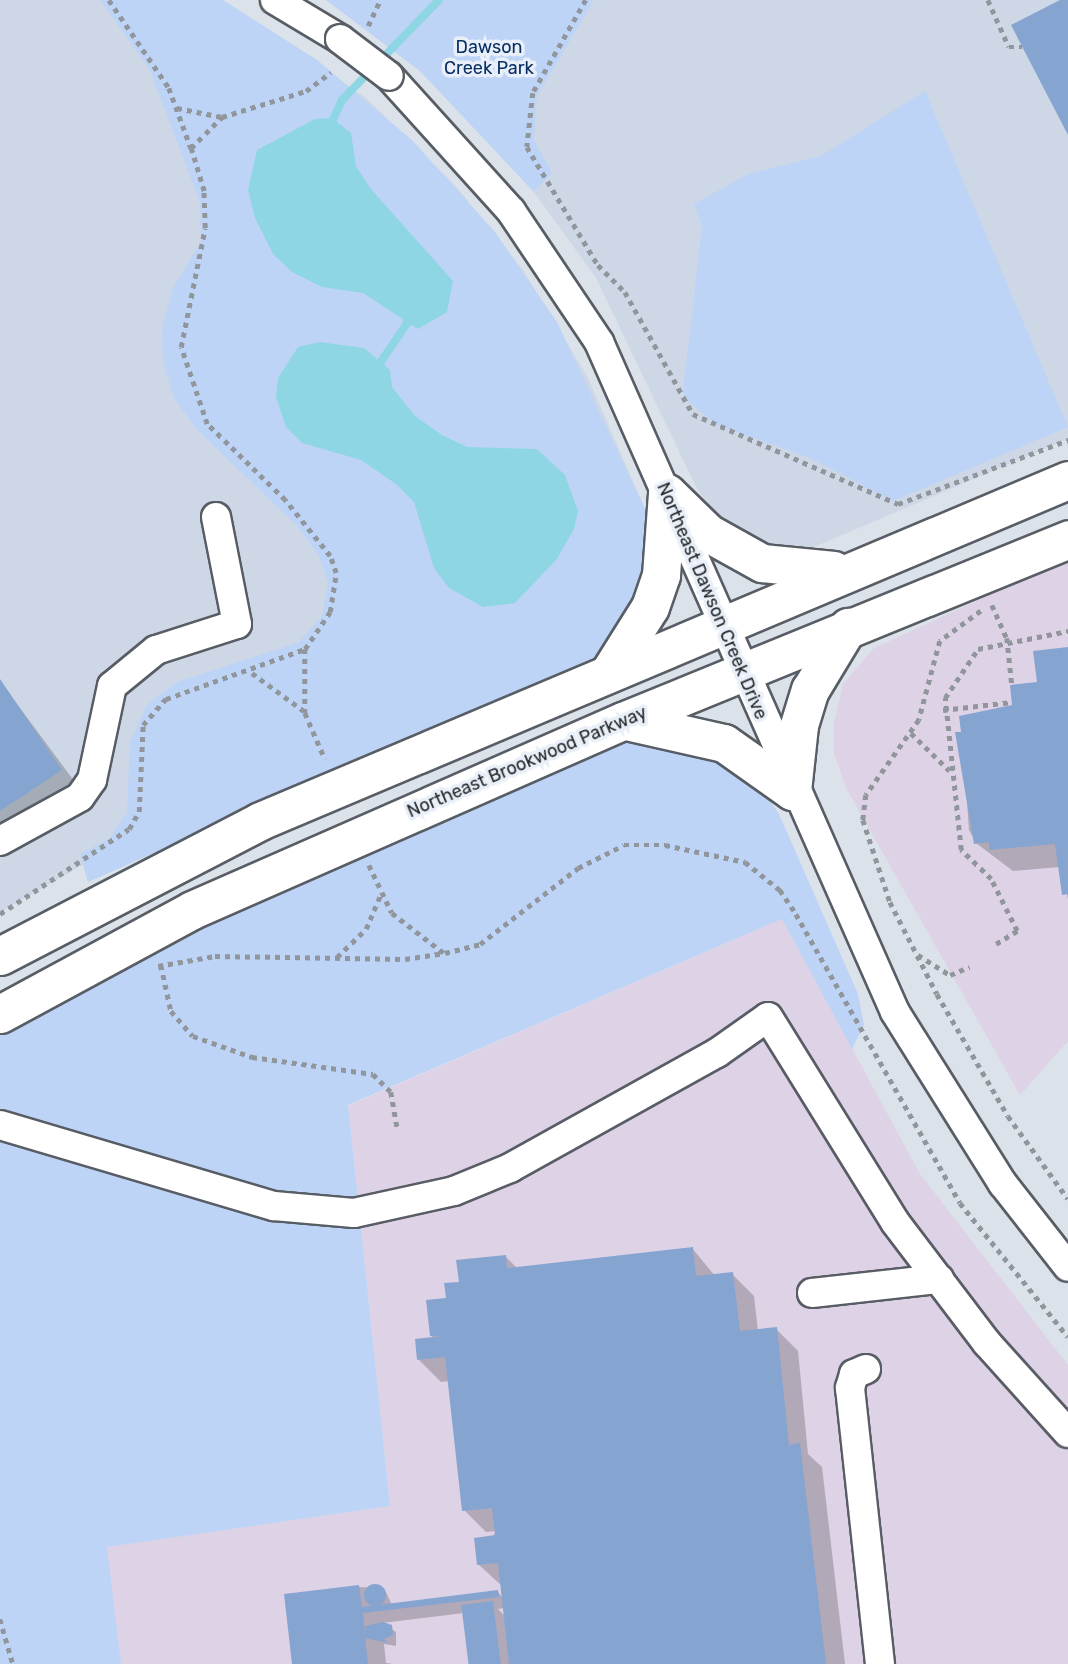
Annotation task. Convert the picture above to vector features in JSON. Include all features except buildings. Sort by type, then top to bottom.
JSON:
[{"type":"main road","points":[[0,956],[162,867],[611,669],[1068,480]]},
{"type":"main road","points":[[667,493],[708,533],[762,563],[809,572],[852,569]]},
{"type":"main road","points":[[611,669],[650,607],[661,575],[667,493]]},
{"type":"main road","name":"Northeast Brookwood Parkway","points":[[0,1014],[192,909],[622,721],[848,626],[1068,539]]},
{"type":"main road","points":[[622,721],[671,727],[724,743],[792,791],[799,725],[810,690],[848,626]]},
{"type":"street","name":"Northeast Dawson Creek Drive","points":[[275,0],[340,39],[389,76],[541,253],[598,342],[667,493],[792,791],[921,1060],[1003,1184],[1068,1267]]},
{"type":"street","points":[[0,841],[80,797],[92,780],[112,686],[156,650],[237,624],[216,517]]},
{"type":"street","points":[[0,1125],[274,1206],[354,1213],[454,1191],[510,1168],[717,1053],[768,1017],[895,1222],[939,1279],[1068,1433]]},
{"type":"street","points":[[812,1293],[939,1279]]},
{"type":"street","points":[[866,1369],[854,1374],[850,1388],[880,1664]]},
{"type":"path","points":[[109,0],[176,108],[204,191],[205,228],[183,316],[185,370],[207,424],[285,500],[330,556],[335,592],[305,649],[305,713],[327,763]]},
{"type":"path","points":[[368,26],[380,0]]},
{"type":"path","points":[[586,0],[533,93],[527,147],[598,265],[625,292],[693,414],[898,504],[1068,440]]},
{"type":"path","points":[[988,0],[1009,47],[1022,47]]},
{"type":"path","points":[[191,148],[222,117],[306,91],[331,72]]},
{"type":"path","points":[[176,108],[222,117]]},
{"type":"path","points":[[1007,598],[992,605],[940,641],[911,733],[866,795],[863,820],[890,902],[937,994],[973,1058],[1068,1199]]},
{"type":"path","points":[[992,605],[1007,638],[1012,685]]},
{"type":"path","points":[[996,944],[1017,931],[992,879],[961,849],[943,710],[966,659],[1007,638],[1068,631]]},
{"type":"path","points":[[0,915],[113,844],[139,812],[139,743],[152,713],[182,692],[251,673],[305,649]]},
{"type":"path","points":[[251,673],[305,713]]},
{"type":"path","points":[[943,710],[1012,702]]},
{"type":"path","points":[[911,733],[951,772]]},
{"type":"path","points":[[398,1130],[391,1092],[373,1074],[252,1057],[193,1036],[171,1012],[161,965],[215,956],[337,958],[445,953],[480,944],[507,927],[602,852],[647,843],[708,851],[745,862],[780,890],[910,1108],[960,1203],[1068,1337]]},
{"type":"path","points":[[369,865],[392,914],[445,953]]},
{"type":"path","points":[[337,958],[366,929],[381,894]]},
{"type":"path","points":[[917,955],[950,975],[969,967]]},
{"type":"path","points":[[0,1619],[13,1664]]},
{"type":"shaded area","points":[[0,0],[223,0],[366,98],[455,185],[523,270],[587,376],[646,511],[191,832],[88,882],[83,865],[0,912]]},
{"type":"shaded area","points":[[326,0],[1068,0],[1068,439],[788,558],[734,534],[698,491],[596,278],[534,192],[420,71]]},
{"type":"shaded area","points":[[332,118],[351,133],[356,166],[370,188],[453,281],[447,312],[418,329],[363,293],[322,287],[292,272],[273,254],[255,218],[248,190],[257,150],[315,119]]},
{"type":"shaded area","points":[[320,342],[364,348],[390,370],[392,387],[415,416],[442,435],[467,447],[537,449],[565,475],[578,511],[574,529],[557,559],[515,603],[483,607],[449,588],[434,568],[414,502],[396,484],[361,460],[302,443],[286,427],[276,397],[278,378],[298,347]]},
{"type":"shaded area","points":[[1068,559],[1068,1041],[1020,1095],[846,788],[834,753],[834,723],[843,684],[874,648]]},
{"type":"shaded area","points":[[782,919],[920,1174],[1068,1365],[1068,1664],[121,1664],[106,1547],[390,1506],[348,1106]]},
{"type":"green space","points":[[100,0],[223,0],[317,60],[412,140],[495,232],[557,322],[646,511],[654,563],[604,653],[592,661],[88,882],[80,854],[109,839],[127,812],[130,742],[147,705],[177,682],[299,642],[322,616],[328,582],[319,556],[297,526],[196,429],[174,398],[163,361],[162,328],[172,290],[201,241],[200,203],[150,70]]},
{"type":"green space","name":"Dawson Creek Park","points":[[326,0],[594,0],[537,96],[534,140],[552,173],[534,192],[420,71]]},
{"type":"green space","points":[[925,91],[1068,427],[893,501],[808,457],[716,425],[688,401],[683,391],[702,227],[694,204],[748,174],[821,156]]},
{"type":"green space","points":[[642,735],[702,744],[750,773],[779,814],[858,994],[864,1025],[852,1049],[782,919],[348,1105],[390,1506],[107,1547],[121,1664],[0,1664],[0,1033],[210,918],[594,749]]},
{"type":"waterway","points":[[330,126],[342,100],[439,0]]},
{"type":"waterway","points":[[383,373],[380,363],[408,322],[404,312]]}]
